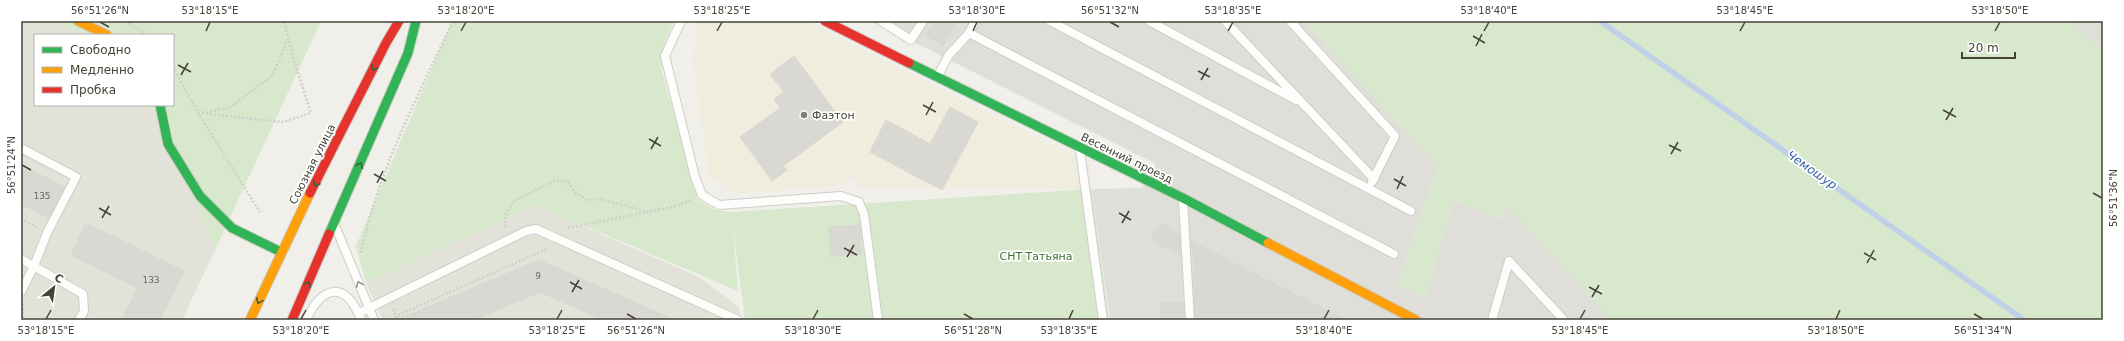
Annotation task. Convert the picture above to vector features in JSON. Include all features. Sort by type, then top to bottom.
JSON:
[{"type":"street","points":[[78,21],[105,34]]},
{"type":"street","name":"Союзная улица","points":[[292,320],[334,224],[397,48],[399,21]]},
{"type":"street","name":"Союзная улица","points":[[250,320],[281,252],[397,48],[416,21]]},
{"type":"street","name":"Весенний проезд","points":[[825,21],[937,78],[1183,198],[1416,320]]},
{"type":"street","points":[[160,106],[168,144],[200,196],[232,228],[281,252]]},
{"type":"lane","points":[[680,21],[665,56],[695,177],[702,195],[719,205],[842,196],[859,202],[864,214],[878,320]]},
{"type":"lane","points":[[881,21],[912,40],[923,21]]},
{"type":"lane","points":[[937,78],[949,55],[969,33],[975,21]]},
{"type":"lane","points":[[1050,21],[1411,211]]},
{"type":"lane","points":[[1149,21],[1302,103]]},
{"type":"lane","points":[[1225,21],[1374,179]]},
{"type":"lane","points":[[1290,21],[1395,136],[1369,189]]},
{"type":"lane","points":[[969,33],[1394,254]]},
{"type":"lane","points":[[21,148],[76,177],[47,232],[34,266],[21,292]]},
{"type":"lane","points":[[1080,148],[1103,320]]},
{"type":"lane","points":[[1183,198],[1190,320]]},
{"type":"lane","points":[[334,224],[374,320]]},
{"type":"lane","points":[[306,320],[312,307],[320,297],[328,293],[338,292],[348,296],[354,304],[360,317],[369,308],[526,232],[536,229],[738,320]]},
{"type":"lane","points":[[21,259],[83,294],[84,311],[79,320]]},
{"type":"lane","points":[[1492,320],[1509,261],[1564,320]]},
{"type":"path","points":[[125,21],[145,34]]},
{"type":"path","points":[[198,113],[283,122],[310,113],[284,21]]},
{"type":"path","points":[[360,256],[367,223],[385,168],[453,21]]},
{"type":"path","points":[[198,113],[229,108],[272,76],[288,39]]},
{"type":"path","points":[[174,68],[198,113],[260,212]]},
{"type":"path","points":[[505,242],[506,214],[514,201],[555,180],[567,181],[576,193],[587,200],[600,198],[648,212]]},
{"type":"path","points":[[546,233],[678,206],[702,195]]},
{"type":"path","points":[[21,219],[47,232]]},
{"type":"path","points":[[392,320],[396,316],[543,249],[550,248]]},
{"type":"shaded area","points":[[21,21],[55,21],[84,34],[34,34],[34,106],[156,106],[215,250],[182,320],[21,320]]},
{"type":"shaded area","points":[[698,21],[807,21],[1090,165],[1092,189],[861,189],[851,177],[839,186],[733,194],[708,174],[693,59]]},
{"type":"shaded area","points":[[872,21],[1303,21],[1438,166],[1398,285],[1425,298],[1454,200],[1503,219],[1507,206],[1612,320],[1110,320],[1092,189],[1142,188],[1156,164]]},
{"type":"shaded area","points":[[2069,21],[2103,21],[2103,52]]},
{"type":"shaded area","points":[[535,205],[701,278],[739,307],[741,320],[383,320],[366,283]]},
{"type":"green space","points":[[55,21],[321,21],[215,250],[156,106],[174,106],[174,34],[84,34]]},
{"type":"green space","name":"СНТ Татьяна","points":[[452,21],[674,21],[663,52],[661,65],[662,72],[698,200],[715,210],[731,212],[1092,189],[1109,320],[745,320],[733,227],[738,291],[535,205],[366,283],[356,246]]},
{"type":"green space","points":[[1303,21],[2069,21],[2103,52],[2103,320],[1612,320],[1507,206],[1503,219],[1454,200],[1425,298],[1398,285],[1438,166]]},
{"type":"building","points":[[935,21],[956,21],[943,45],[926,35]]},
{"type":"building","name":"Фаэтон","points":[[794,56],[843,122],[783,166],[787,170],[772,181],[740,137],[780,108],[774,99],[784,92],[770,74]]},
{"type":"building","points":[[950,107],[978,122],[942,190],[870,152],[886,120],[930,144]]},
{"type":"building","points":[[21,165],[65,187],[49,218],[21,204]]},
{"type":"building","points":[[86,223],[184,271],[160,320],[122,320],[138,288],[71,255]]},
{"type":"building","points":[[1161,223],[1179,234],[1181,255],[1151,240]]},
{"type":"building","points":[[860,225],[861,255],[831,256],[829,227]]},
{"type":"building","points":[[1191,241],[1345,320],[1195,320],[1194,262]]},
{"type":"building","points":[[539,260],[675,320],[604,320],[540,292],[473,320],[397,320]]},
{"type":"building","points":[[1160,302],[1183,302],[1184,320],[1161,320]]},
{"type":"waterway","name":"Чемошур","points":[[1600,21],[2024,320]]},
{"type":"traffic: fast","points":[[329,234],[408,53],[416,21]]},
{"type":"traffic: fast","points":[[909,63],[1183,198],[1268,243]]},
{"type":"traffic: fast","points":[[160,106],[168,144],[200,196],[232,228],[281,252]]},
{"type":"traffic: slow","points":[[78,21],[105,34]]},
{"type":"traffic: slow","points":[[250,320],[310,193]]},
{"type":"traffic: slow","points":[[1268,243],[1416,320]]},
{"type":"traffic: jam","points":[[310,193],[386,43],[399,21]]},
{"type":"traffic: jam","points":[[825,21],[909,63]]},
{"type":"traffic: jam","points":[[292,320],[329,234]]},
{"type":"place","name":"Фаэтон","points":[[804,115]]}]
